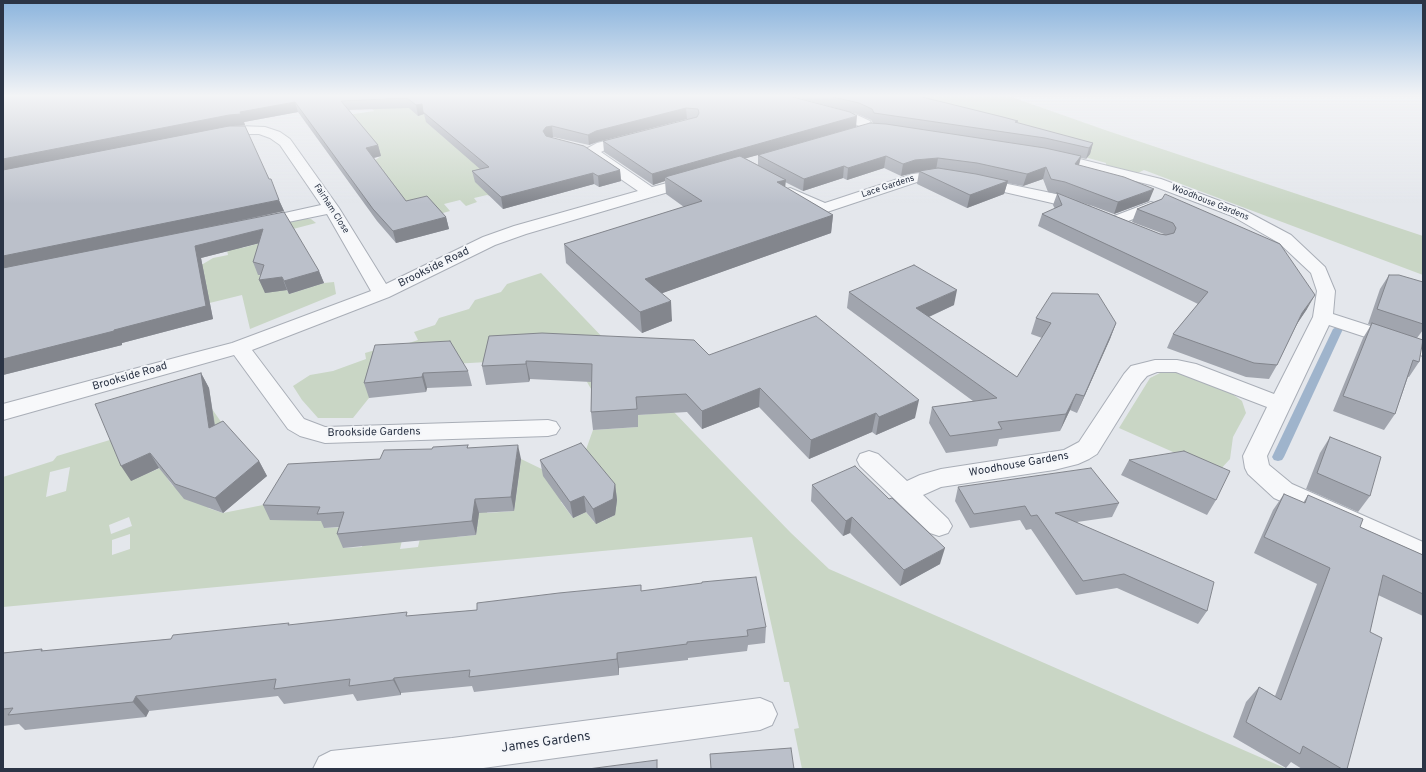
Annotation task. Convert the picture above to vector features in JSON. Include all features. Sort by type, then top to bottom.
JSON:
[{"type":"street","name":"Fairham Close","points":[[202,137],[233,132]]},
{"type":"street","name":"Fairham Close","points":[[277,132],[280,138],[289,146],[330,208],[372,274],[382,293]]},
{"type":"street","points":[[850,135],[861,132]]},
{"type":"street","points":[[591,152],[602,146],[647,134]]},
{"type":"street","points":[[576,148],[591,152],[650,193]]},
{"type":"street","name":"Woodhouse Gardens","points":[[1035,153],[1156,182],[1238,214],[1285,239],[1319,271],[1326,291],[1323,317],[1258,448],[1255,456],[1257,468],[1283,491],[1423,554]]},
{"type":"street","name":"Brookside Road","points":[[3,412],[193,359],[239,348],[382,293],[489,241],[520,230],[711,175]]},
{"type":"street","name":"Lace Gardens","points":[[776,185],[804,200],[824,208],[918,177],[936,175],[974,181],[1056,200],[1135,230]]},
{"type":"street","points":[[1104,217],[1151,207]]},
{"type":"street","points":[[245,226],[330,208]]},
{"type":"street","points":[[1323,317],[1423,350]]},
{"type":"street","name":"Brookside Gardens","points":[[239,348],[296,424],[308,430],[325,435],[548,428]]},
{"type":"street","name":"Woodhouse Gardens","points":[[904,493],[929,481],[941,478],[1054,461],[1069,458],[1080,453],[1088,448],[1132,379],[1140,371],[1155,366],[1177,366],[1188,369],[1279,404]]},
{"type":"street","points":[[869,460],[939,526]]},
{"type":"street","name":"James Gardens","points":[[332,769],[452,756],[760,714]]},
{"type":"green space","points":[[361,132],[559,132],[477,156],[496,198],[487,195],[474,198],[477,202],[466,206],[460,200],[444,204],[450,211],[443,213],[443,216],[420,222],[368,165],[381,156]]},
{"type":"green space","points":[[996,132],[1111,132],[1423,236],[1423,275],[1144,170],[1138,173],[1106,165],[1106,163]]},
{"type":"green space","points":[[311,219],[316,223],[240,243],[242,248],[268,241],[261,275],[286,288],[289,294],[324,283],[334,282],[336,294],[250,329],[242,295],[177,311],[172,271],[203,264],[213,258],[228,255],[226,245],[284,222]]},
{"type":"green space","points":[[541,273],[791,533],[829,569],[1287,769],[802,769],[794,729],[799,728],[789,682],[784,682],[752,537],[3,607],[3,477],[53,461],[57,456],[212,409],[231,436],[177,462],[183,470],[167,478],[173,486],[221,497],[208,508],[223,513],[268,504],[279,505],[271,519],[292,520],[318,512],[331,511],[324,528],[348,527],[354,512],[433,508],[432,515],[457,514],[459,507],[489,506],[487,513],[514,511],[521,459],[550,473],[569,498],[561,502],[573,518],[586,512],[594,522],[601,522],[615,515],[615,511],[608,502],[615,498],[583,458],[593,430],[638,427],[638,415],[651,414],[650,401],[629,402],[629,392],[594,394],[587,382],[588,380],[600,380],[605,363],[588,362],[591,353],[548,351],[493,354],[487,362],[435,365],[434,357],[400,360],[397,371],[376,373],[369,398],[353,418],[318,418],[302,400],[293,386],[310,375],[333,371],[366,359],[365,353],[396,344],[406,344],[418,340],[414,332],[435,325],[439,318],[469,309],[475,300],[501,292],[507,284]],"holes":[[[165,454],[170,464],[131,480],[127,470]],[[70,467],[66,491],[46,497],[50,472]],[[479,509],[476,535],[457,537],[460,511]],[[372,512],[362,547],[344,548],[354,514]],[[426,513],[418,547],[400,549],[408,514]],[[129,517],[132,526],[111,534],[109,525]],[[130,534],[130,549],[112,555],[112,540]]]},
{"type":"green space","points":[[1164,371],[1177,372],[1231,393],[1242,401],[1246,413],[1233,437],[1230,459],[1218,472],[1119,428],[1150,378]]},
{"type":"building","points":[[3,132],[142,132],[3,159]]},
{"type":"building","points":[[198,132],[248,132],[269,179],[271,179],[279,200],[3,256],[3,170]]},
{"type":"building","points":[[317,132],[367,132],[378,145],[366,148],[406,201],[427,196],[446,217],[393,231],[373,209]]},
{"type":"building","points":[[447,132],[544,132],[546,136],[584,146],[620,170],[598,176],[593,173],[501,197],[472,171],[489,167]]},
{"type":"building","points":[[576,132],[594,132],[588,135]]},
{"type":"building","points":[[638,132],[800,132],[652,174],[603,141]]},
{"type":"building","points":[[838,132],[939,132],[1045,148],[1081,156],[1075,164],[1124,177],[1154,189],[1118,202],[1065,182],[1051,179],[1046,167],[1027,174],[977,163],[938,158],[915,160],[903,164],[886,156],[848,168],[844,166],[804,179],[758,155]]},
{"type":"building","points":[[1004,132],[1052,132],[1093,143],[1089,148],[1045,138]]},
{"type":"building","points":[[740,156],[786,180],[777,182],[833,215],[645,279],[671,301],[640,312],[564,244],[702,201],[665,177]]},
{"type":"building","points":[[938,168],[1008,181],[970,195],[919,171]]},
{"type":"building","points":[[1057,193],[1160,234],[1166,235],[1174,233],[1176,228],[1173,223],[1137,209],[1162,199],[1165,194],[1280,244],[1315,295],[1302,313],[1277,365],[1254,363],[1173,334],[1208,292],[1042,214],[1062,205]]},
{"type":"building","points":[[284,212],[319,271],[284,281],[282,277],[259,280],[264,265],[253,262],[263,229],[195,246],[206,306],[3,359],[3,268]]},
{"type":"building","points":[[914,265],[957,290],[916,308],[1017,377],[1051,323],[1036,318],[1052,293],[1098,294],[1116,323],[1084,396],[1076,394],[1066,414],[998,422],[1002,429],[950,436],[932,407],[997,398],[849,292]]},
{"type":"building","points":[[1389,275],[1399,275],[1423,282],[1423,324],[1377,309]]},
{"type":"building","points":[[816,316],[919,400],[879,417],[876,413],[811,440],[760,388],[702,411],[686,394],[636,397],[637,409],[591,412],[592,364],[526,361],[526,364],[482,366],[489,336],[542,333],[694,340],[709,355]]},
{"type":"building","points":[[1372,323],[1423,340],[1419,362],[1413,360],[1395,414],[1343,396]]},
{"type":"building","points":[[450,341],[468,371],[423,373],[422,377],[364,383],[375,345]]},
{"type":"building","points":[[201,373],[209,428],[223,421],[259,461],[215,498],[175,484],[150,453],[121,466],[95,404]]},
{"type":"building","points":[[1330,437],[1381,457],[1370,496],[1317,473]]},
{"type":"building","points":[[581,443],[615,484],[613,499],[593,509],[584,496],[570,502],[540,460]]},
{"type":"building","points":[[468,445],[467,448],[518,445],[511,497],[475,499],[472,521],[337,534],[344,512],[317,514],[320,507],[263,505],[288,464],[380,459],[384,450],[432,449],[433,447]]},
{"type":"building","points":[[1184,451],[1230,471],[1216,500],[1129,460]]},
{"type":"building","points":[[855,466],[889,499],[892,498],[945,548],[904,570],[852,517],[846,521],[812,485]]},
{"type":"building","points":[[1091,468],[1119,503],[1055,513],[1214,582],[1207,611],[1124,574],[1083,581],[1037,515],[1031,516],[1025,506],[974,514],[958,487]]},
{"type":"building","points":[[1284,494],[1305,503],[1308,495],[1363,519],[1360,527],[1423,555],[1423,594],[1383,575],[1370,632],[1382,638],[1347,769],[1342,769],[1303,746],[1300,754],[1246,722],[1259,687],[1281,700],[1330,568],[1264,537]]},
{"type":"building","points":[[756,577],[766,627],[747,630],[748,636],[687,642],[687,644],[617,653],[617,659],[469,677],[470,670],[394,678],[393,680],[349,686],[350,679],[274,689],[276,679],[136,696],[133,702],[8,715],[13,708],[3,709],[3,653],[171,639],[173,635],[289,623],[288,625],[407,612],[406,616],[477,610],[477,603],[559,593],[641,585],[641,591],[702,582]]},
{"type":"building","points":[[791,748],[794,769],[711,769],[710,754]]},
{"type":"building","points":[[657,760],[657,769],[588,769]]},
{"type":"waterway","points":[[1278,457],[1338,329]]}]
